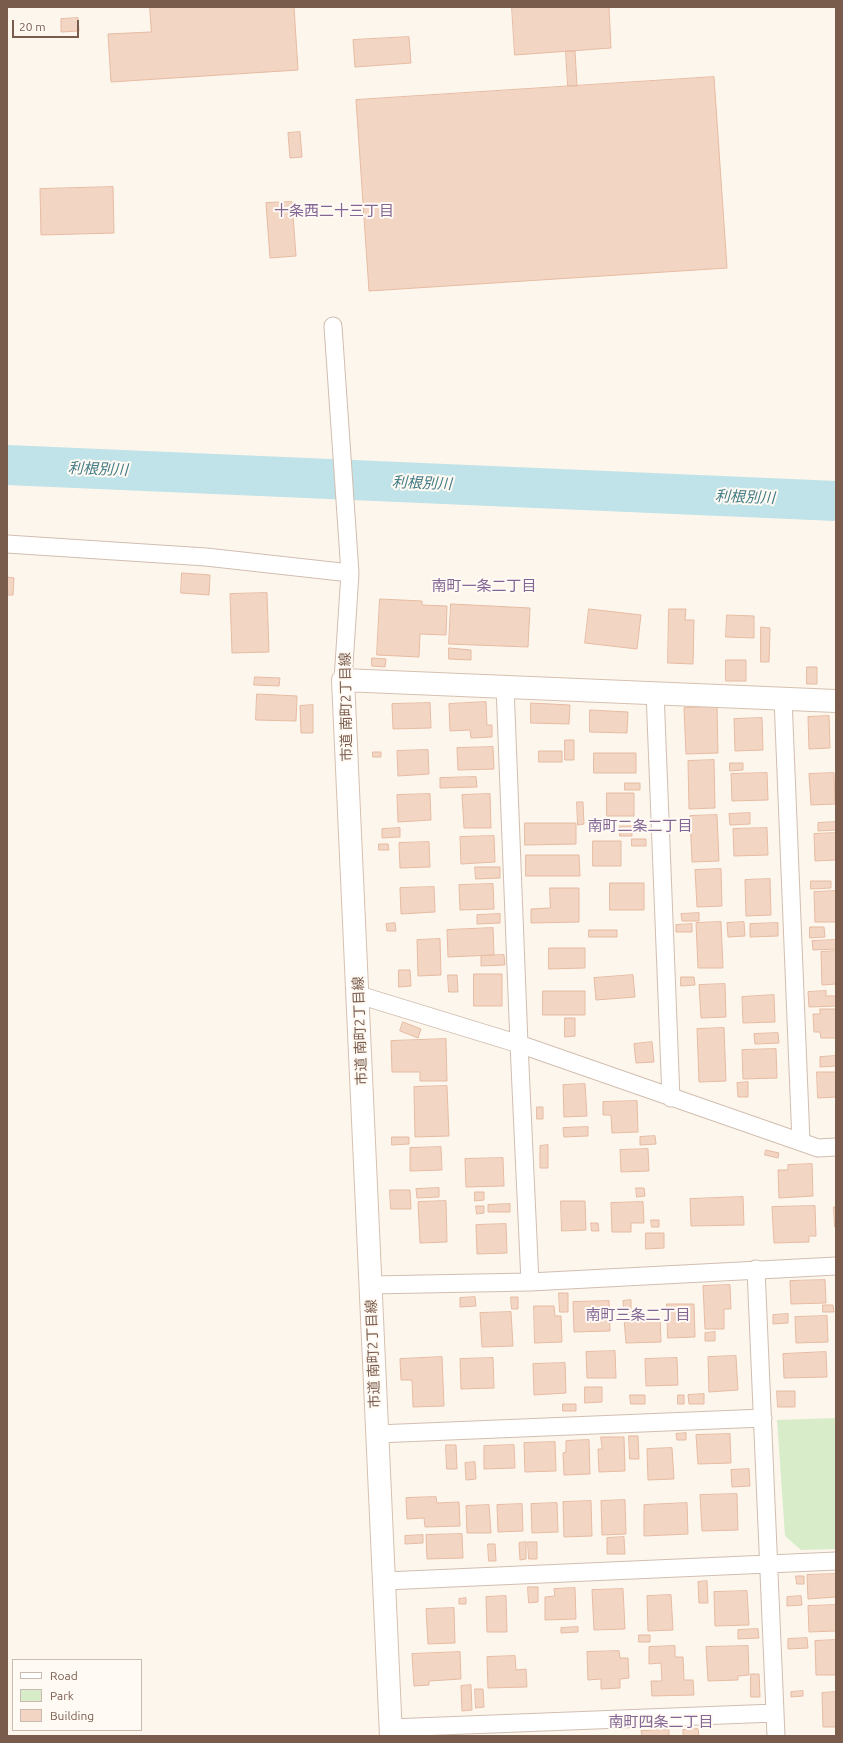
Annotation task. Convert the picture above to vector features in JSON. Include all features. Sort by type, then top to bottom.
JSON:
[{"type":"street","name":"市道 南町2丁目線","points":[[333,326],[350,566],[343,680],[359,995],[390,1732]]},
{"type":"street","points":[[7,544],[350,566]]},
{"type":"street","points":[[343,680],[655,692],[836,701]]},
{"type":"street","points":[[505,686],[530,1282]]},
{"type":"street","points":[[655,692],[671,1098]]},
{"type":"street","points":[[783,698],[801,1142]]},
{"type":"street","points":[[359,995],[519,1044],[818,1148],[836,1147]]},
{"type":"street","points":[[370,1285],[530,1282],[836,1266]]},
{"type":"street","points":[[756,1269],[776,1736]]},
{"type":"street","points":[[377,1434],[763,1418]]},
{"type":"street","points":[[384,1582],[836,1562]]},
{"type":"street","points":[[390,1732],[775,1713]]},
{"type":"green space","points":[[836,1418],[836,1549],[801,1550],[785,1536],[777,1420]]},
{"type":"building","points":[[150,7],[294,7],[298,70],[111,82],[108,34],[151,32]]},
{"type":"building","points":[[512,7],[609,7],[611,48],[515,55]]},
{"type":"building","points":[[78,18],[79,31],[61,32],[61,19]]},
{"type":"building","points":[[409,37],[411,63],[355,67],[353,40]]},
{"type":"building","points":[[566,51],[575,51],[577,86],[568,86]]},
{"type":"building","points":[[714,77],[727,268],[369,291],[356,100]]},
{"type":"building","points":[[300,132],[302,157],[290,158],[288,133]]},
{"type":"building","points":[[113,187],[114,233],[41,235],[40,189]]},
{"type":"building","points":[[292,202],[296,256],[270,258],[266,203]]},
{"type":"building","points":[[182,573],[210,575],[209,595],[181,593]]},
{"type":"building","points":[[7,577],[14,578],[13,595],[7,595]]},
{"type":"building","points":[[267,593],[269,652],[232,653],[230,594]]},
{"type":"building","points":[[380,599],[422,601],[422,605],[447,606],[446,635],[420,634],[419,657],[377,655]]},
{"type":"building","points":[[451,604],[530,608],[528,647],[449,644]]},
{"type":"building","points":[[589,609],[641,615],[637,649],[585,643]]},
{"type":"building","points":[[669,609],[686,609],[685,620],[694,620],[693,664],[668,663]]},
{"type":"building","points":[[727,615],[754,616],[754,638],[726,637]]},
{"type":"building","points":[[761,627],[770,628],[769,662],[761,662]]},
{"type":"building","points":[[449,648],[471,650],[471,660],[449,659]]},
{"type":"building","points":[[372,658],[386,659],[385,667],[372,666]]},
{"type":"building","points":[[726,660],[746,660],[746,681],[726,681]]},
{"type":"building","points":[[807,667],[817,667],[817,684],[807,684]]},
{"type":"building","points":[[255,677],[280,678],[279,686],[254,685]]},
{"type":"building","points":[[257,694],[297,696],[296,721],[256,720]]},
{"type":"building","points":[[486,702],[487,725],[492,725],[492,737],[471,738],[470,730],[450,731],[449,704]]},
{"type":"building","points":[[430,703],[431,728],[393,729],[392,704]]},
{"type":"building","points":[[531,703],[570,705],[569,724],[531,723]]},
{"type":"building","points":[[313,705],[313,733],[301,733],[300,706]]},
{"type":"building","points":[[717,707],[718,753],[686,754],[684,708]]},
{"type":"building","points":[[590,710],[628,712],[627,733],[590,732]]},
{"type":"building","points":[[829,716],[830,748],[809,749],[808,717]]},
{"type":"building","points":[[762,718],[763,750],[735,751],[734,719]]},
{"type":"building","points":[[565,740],[574,740],[574,760],[565,760]]},
{"type":"building","points":[[493,747],[494,769],[458,770],[457,748]]},
{"type":"building","points":[[428,750],[429,774],[398,776],[397,751]]},
{"type":"building","points":[[539,751],[562,751],[562,762],[539,762]]},
{"type":"building","points":[[373,752],[381,752],[381,757],[373,757]]},
{"type":"building","points":[[594,753],[636,753],[636,773],[594,773]]},
{"type":"building","points":[[714,760],[715,808],[689,809],[688,761]]},
{"type":"building","points":[[730,763],[743,763],[743,770],[730,771]]},
{"type":"building","points":[[767,773],[768,800],[732,801],[731,774]]},
{"type":"building","points":[[834,773],[835,804],[811,805],[809,774]]},
{"type":"building","points":[[476,777],[477,787],[440,788],[440,778]]},
{"type":"building","points":[[625,783],[640,783],[640,790],[625,790]]},
{"type":"building","points":[[607,793],[634,793],[634,816],[607,816]]},
{"type":"building","points":[[430,794],[431,820],[398,822],[397,795]]},
{"type":"building","points":[[490,794],[491,828],[464,828],[462,795]]},
{"type":"building","points":[[577,802],[583,802],[584,824],[578,825]]},
{"type":"building","points":[[750,813],[750,824],[730,825],[729,814]]},
{"type":"building","points":[[717,815],[719,861],[692,862],[690,816]]},
{"type":"building","points":[[836,822],[836,830],[818,831],[818,823]]},
{"type":"building","points":[[525,823],[576,823],[576,844],[525,845]]},
{"type":"building","points":[[620,826],[632,826],[632,836],[620,836]]},
{"type":"building","points":[[400,828],[400,837],[382,838],[382,829]]},
{"type":"building","points":[[767,828],[768,855],[734,856],[733,829]]},
{"type":"building","points":[[836,833],[836,860],[815,861],[814,834]]},
{"type":"building","points":[[494,836],[495,862],[461,864],[460,837]]},
{"type":"building","points":[[632,839],[646,839],[646,846],[632,846]]},
{"type":"building","points":[[593,841],[621,841],[621,866],[593,866]]},
{"type":"building","points":[[429,842],[430,867],[400,868],[399,843]]},
{"type":"building","points":[[379,844],[388,844],[389,850],[379,850]]},
{"type":"building","points":[[526,855],[579,855],[580,876],[526,876]]},
{"type":"building","points":[[475,867],[500,867],[500,878],[476,879]]},
{"type":"building","points":[[721,869],[722,906],[697,907],[695,870]]},
{"type":"building","points":[[770,879],[771,915],[746,916],[745,880]]},
{"type":"building","points":[[811,881],[831,881],[831,888],[811,889]]},
{"type":"building","points":[[610,883],[644,883],[644,910],[610,910]]},
{"type":"building","points":[[493,884],[494,909],[460,910],[459,885]]},
{"type":"building","points":[[434,887],[435,912],[401,914],[400,888]]},
{"type":"building","points":[[550,888],[579,888],[579,922],[531,923],[531,909],[550,908]]},
{"type":"building","points":[[836,891],[836,922],[815,922],[814,892]]},
{"type":"building","points":[[699,913],[699,921],[682,921],[681,914]]},
{"type":"building","points":[[500,914],[500,923],[477,924],[477,915]]},
{"type":"building","points":[[721,922],[723,968],[698,968],[696,923]]},
{"type":"building","points":[[744,922],[745,936],[728,937],[727,923]]},
{"type":"building","points":[[395,923],[396,931],[387,931],[386,924]]},
{"type":"building","points":[[778,923],[778,936],[750,937],[750,924]]},
{"type":"building","points":[[692,924],[692,932],[676,932],[676,925]]},
{"type":"building","points":[[810,927],[824,927],[825,937],[810,938]]},
{"type":"building","points":[[493,928],[494,955],[448,957],[447,930]]},
{"type":"building","points":[[589,930],[617,930],[617,937],[589,937]]},
{"type":"building","points":[[440,939],[441,975],[418,976],[417,940]]},
{"type":"building","points":[[836,940],[836,949],[813,950],[812,941]]},
{"type":"building","points":[[549,948],[585,948],[585,968],[549,969]]},
{"type":"building","points":[[836,951],[836,984],[822,985],[821,952]]},
{"type":"building","points":[[504,955],[505,965],[481,966],[481,956]]},
{"type":"building","points":[[399,970],[410,970],[411,986],[399,987]]},
{"type":"building","points":[[474,974],[502,974],[502,1006],[474,1006]]},
{"type":"building","points":[[448,975],[457,975],[458,992],[449,992]]},
{"type":"building","points":[[633,975],[635,997],[596,1000],[594,978]]},
{"type":"building","points":[[681,977],[694,977],[695,985],[681,986]]},
{"type":"building","points":[[725,984],[726,1017],[701,1018],[699,985]]},
{"type":"building","points":[[543,991],[585,991],[585,1015],[543,1015]]},
{"type":"building","points":[[826,991],[826,996],[836,996],[836,1006],[809,1007],[808,992]]},
{"type":"building","points":[[774,995],[775,1022],[743,1023],[742,997]]},
{"type":"building","points":[[820,1009],[836,1009],[836,1038],[821,1038],[820,1032],[814,1032],[813,1014],[820,1014]]},
{"type":"building","points":[[565,1018],[575,1018],[575,1036],[565,1037]]},
{"type":"building","points":[[403,1022],[421,1029],[418,1038],[400,1031]]},
{"type":"building","points":[[724,1028],[726,1081],[699,1082],[697,1029]]},
{"type":"building","points":[[778,1033],[779,1043],[755,1044],[754,1034]]},
{"type":"building","points":[[446,1039],[447,1081],[420,1081],[420,1072],[392,1072],[391,1041]]},
{"type":"building","points":[[652,1042],[654,1062],[636,1063],[634,1044]]},
{"type":"building","points":[[776,1049],[777,1078],[743,1079],[742,1050]]},
{"type":"building","points":[[836,1056],[836,1066],[820,1067],[820,1057]]},
{"type":"building","points":[[817,1072],[836,1072],[836,1097],[818,1098]]},
{"type":"building","points":[[748,1082],[748,1097],[738,1097],[737,1083]]},
{"type":"building","points":[[585,1084],[587,1116],[564,1117],[563,1085]]},
{"type":"building","points":[[447,1086],[449,1136],[415,1137],[414,1087]]},
{"type":"building","points":[[637,1101],[638,1132],[612,1133],[611,1115],[603,1115],[603,1102]]},
{"type":"building","points":[[537,1107],[543,1107],[543,1119],[537,1119]]},
{"type":"building","points":[[588,1127],[588,1136],[564,1137],[563,1128]]},
{"type":"building","points":[[655,1136],[656,1144],[640,1145],[640,1137]]},
{"type":"building","points":[[392,1137],[409,1137],[409,1144],[392,1145]]},
{"type":"building","points":[[548,1145],[548,1168],[540,1168],[540,1146]]},
{"type":"building","points":[[441,1147],[442,1170],[410,1171],[410,1148]]},
{"type":"building","points":[[648,1149],[649,1171],[621,1172],[620,1150]]},
{"type":"building","points":[[766,1150],[779,1153],[778,1158],[765,1155]]},
{"type":"building","points":[[503,1158],[504,1186],[466,1187],[465,1159]]},
{"type":"building","points":[[812,1164],[813,1196],[779,1198],[778,1170],[788,1170],[788,1165]]},
{"type":"building","points":[[439,1188],[439,1197],[417,1198],[416,1189]]},
{"type":"building","points":[[636,1188],[644,1188],[645,1196],[637,1197]]},
{"type":"building","points":[[390,1190],[410,1190],[411,1209],[391,1209]]},
{"type":"building","points":[[475,1192],[484,1192],[484,1200],[475,1201]]},
{"type":"building","points":[[743,1197],[744,1225],[691,1226],[690,1199]]},
{"type":"building","points":[[446,1201],[447,1242],[420,1243],[418,1202]]},
{"type":"building","points":[[561,1201],[585,1201],[586,1230],[562,1231]]},
{"type":"building","points":[[643,1202],[644,1223],[631,1223],[631,1232],[612,1232],[611,1203]]},
{"type":"building","points":[[510,1204],[510,1212],[488,1212],[488,1205]]},
{"type":"building","points":[[476,1206],[484,1206],[484,1213],[477,1214]]},
{"type":"building","points":[[815,1206],[816,1236],[809,1236],[809,1242],[774,1243],[772,1207]]},
{"type":"building","points":[[834,1207],[836,1207],[836,1227],[835,1227]]},
{"type":"building","points":[[651,1220],[659,1220],[659,1227],[652,1227]]},
{"type":"building","points":[[591,1223],[598,1223],[599,1231],[592,1231]]},
{"type":"building","points":[[506,1224],[507,1253],[477,1254],[476,1225]]},
{"type":"building","points":[[646,1233],[664,1233],[664,1248],[646,1249]]},
{"type":"building","points":[[825,1280],[826,1303],[791,1304],[790,1281]]},
{"type":"building","points":[[730,1285],[731,1309],[724,1309],[724,1329],[705,1329],[703,1286]]},
{"type":"building","points":[[559,1293],[568,1293],[568,1312],[560,1312]]},
{"type":"building","points":[[475,1297],[476,1306],[460,1307],[460,1298]]},
{"type":"building","points":[[511,1297],[518,1297],[518,1309],[512,1309]]},
{"type":"building","points":[[631,1300],[631,1312],[624,1313],[623,1301]]},
{"type":"building","points":[[609,1301],[610,1331],[574,1332],[573,1302]]},
{"type":"building","points":[[667,1304],[694,1304],[695,1337],[668,1338]]},
{"type":"building","points":[[823,1305],[833,1305],[834,1312],[823,1312]]},
{"type":"building","points":[[534,1306],[554,1306],[555,1316],[561,1316],[562,1342],[535,1343]]},
{"type":"building","points":[[511,1312],[513,1346],[482,1347],[480,1313]]},
{"type":"building","points":[[788,1314],[788,1323],[773,1324],[773,1315]]},
{"type":"building","points":[[827,1316],[828,1342],[796,1343],[795,1317]]},
{"type":"building","points":[[660,1318],[661,1342],[626,1343],[624,1319]]},
{"type":"building","points":[[715,1332],[715,1341],[705,1341],[705,1333]]},
{"type":"building","points":[[615,1351],[616,1378],[587,1378],[586,1352]]},
{"type":"building","points":[[826,1352],[827,1377],[784,1378],[783,1354]]},
{"type":"building","points":[[736,1356],[738,1390],[709,1392],[708,1357]]},
{"type":"building","points":[[442,1357],[444,1406],[413,1407],[412,1380],[401,1380],[400,1359]]},
{"type":"building","points":[[493,1358],[494,1388],[461,1389],[460,1359]]},
{"type":"building","points":[[677,1358],[678,1385],[646,1386],[645,1359]]},
{"type":"building","points":[[565,1363],[566,1393],[534,1395],[533,1364]]},
{"type":"building","points":[[585,1387],[602,1387],[602,1402],[585,1403]]},
{"type":"building","points":[[777,1391],[795,1391],[795,1407],[778,1407]]},
{"type":"building","points":[[704,1394],[704,1404],[689,1404],[688,1395]]},
{"type":"building","points":[[630,1395],[645,1395],[645,1404],[631,1404]]},
{"type":"building","points":[[678,1395],[684,1395],[684,1404],[678,1404]]},
{"type":"building","points":[[563,1404],[576,1404],[576,1411],[563,1411]]},
{"type":"building","points":[[686,1433],[686,1440],[677,1440],[676,1434]]},
{"type":"building","points":[[730,1434],[731,1463],[698,1464],[696,1435]]},
{"type":"building","points":[[629,1436],[638,1436],[639,1459],[630,1459]]},
{"type":"building","points":[[601,1437],[624,1437],[625,1471],[599,1472],[598,1449],[602,1449]]},
{"type":"building","points":[[589,1440],[590,1474],[564,1475],[563,1453],[566,1452],[566,1441]]},
{"type":"building","points":[[555,1442],[556,1471],[525,1472],[524,1443]]},
{"type":"building","points":[[446,1445],[456,1445],[457,1469],[447,1469]]},
{"type":"building","points":[[514,1445],[515,1468],[484,1469],[484,1446]]},
{"type":"building","points":[[672,1448],[674,1479],[648,1480],[647,1449]]},
{"type":"building","points":[[475,1462],[476,1479],[466,1480],[465,1463]]},
{"type":"building","points":[[749,1469],[750,1486],[732,1487],[731,1470]]},
{"type":"building","points":[[737,1494],[738,1530],[702,1531],[700,1495]]},
{"type":"building","points":[[436,1497],[437,1503],[459,1502],[460,1526],[425,1527],[424,1518],[407,1519],[406,1498]]},
{"type":"building","points":[[625,1500],[626,1534],[602,1535],[601,1501]]},
{"type":"building","points":[[591,1501],[592,1536],[564,1537],[563,1502]]},
{"type":"building","points":[[557,1503],[558,1532],[532,1533],[531,1504]]},
{"type":"building","points":[[687,1503],[688,1534],[644,1536],[644,1505]]},
{"type":"building","points":[[522,1504],[523,1531],[498,1532],[497,1505]]},
{"type":"building","points":[[489,1505],[491,1533],[467,1533],[466,1506]]},
{"type":"building","points":[[462,1534],[463,1558],[427,1559],[426,1535]]},
{"type":"building","points":[[423,1535],[423,1543],[405,1544],[405,1536]]},
{"type":"building","points":[[624,1537],[625,1554],[607,1554],[607,1538]]},
{"type":"building","points":[[526,1542],[526,1559],[520,1560],[519,1543]]},
{"type":"building","points":[[528,1542],[537,1542],[537,1559],[529,1559]]},
{"type":"building","points":[[488,1544],[495,1544],[496,1561],[489,1561]]},
{"type":"building","points":[[836,1574],[836,1597],[808,1599],[807,1575]]},
{"type":"building","points":[[796,1576],[804,1576],[804,1584],[797,1584]]},
{"type":"building","points":[[707,1581],[708,1603],[699,1603],[698,1582]]},
{"type":"building","points":[[528,1587],[538,1587],[538,1602],[529,1603]]},
{"type":"building","points":[[575,1588],[576,1619],[545,1620],[545,1597],[555,1596],[554,1589]]},
{"type":"building","points":[[623,1589],[625,1629],[594,1630],[592,1590]]},
{"type":"building","points":[[747,1591],[749,1625],[715,1626],[714,1592]]},
{"type":"building","points":[[671,1595],[673,1630],[648,1631],[647,1596]]},
{"type":"building","points":[[506,1596],[507,1632],[487,1632],[486,1597]]},
{"type":"building","points":[[801,1596],[802,1605],[787,1606],[787,1597]]},
{"type":"building","points":[[466,1598],[466,1604],[459,1604],[459,1599]]},
{"type":"building","points":[[836,1605],[836,1631],[809,1632],[808,1606]]},
{"type":"building","points":[[454,1608],[455,1643],[428,1644],[426,1609]]},
{"type":"building","points":[[578,1627],[578,1632],[561,1633],[561,1628]]},
{"type":"building","points":[[758,1629],[759,1638],[738,1639],[738,1630]]},
{"type":"building","points":[[639,1635],[650,1635],[650,1642],[639,1642]]},
{"type":"building","points":[[807,1638],[808,1648],[788,1649],[788,1639]]},
{"type":"building","points":[[836,1640],[836,1675],[816,1675],[815,1641]]},
{"type":"building","points":[[675,1646],[675,1657],[683,1657],[684,1680],[693,1680],[694,1695],[652,1696],[651,1681],[662,1681],[661,1663],[649,1664],[649,1647]]},
{"type":"building","points":[[748,1646],[749,1675],[738,1676],[738,1680],[708,1681],[706,1647]]},
{"type":"building","points":[[619,1651],[620,1658],[628,1658],[629,1678],[620,1679],[620,1688],[601,1689],[601,1679],[588,1680],[587,1652]]},
{"type":"building","points":[[460,1652],[461,1679],[429,1681],[429,1685],[414,1686],[412,1654]]},
{"type":"building","points":[[515,1656],[516,1670],[526,1669],[527,1687],[488,1688],[487,1657]]},
{"type":"building","points":[[751,1674],[759,1674],[760,1697],[751,1697]]},
{"type":"building","points":[[471,1685],[472,1710],[462,1711],[461,1686]]},
{"type":"building","points":[[475,1689],[483,1689],[484,1707],[476,1708]]},
{"type":"building","points":[[803,1691],[803,1696],[791,1697],[791,1692]]},
{"type":"building","points":[[836,1692],[836,1727],[823,1727],[822,1693]]},
{"type":"building","points":[[698,1729],[699,1736],[683,1736],[683,1730]]},
{"type":"building","points":[[669,1730],[669,1736],[642,1736],[641,1731]]},
{"type":"waterway","name":"利根別川","points":[[7,465],[836,501]]},
{"type":"district","name":"十条西二十三丁目","points":[[334,211]]},
{"type":"district","name":"南町一条二丁目","points":[[484,586]]},
{"type":"district","name":"南町二条二丁目","points":[[640,826]]},
{"type":"district","name":"南町三条二丁目","points":[[638,1315]]},
{"type":"district","name":"南町四条二丁目","points":[[661,1722]]}]
